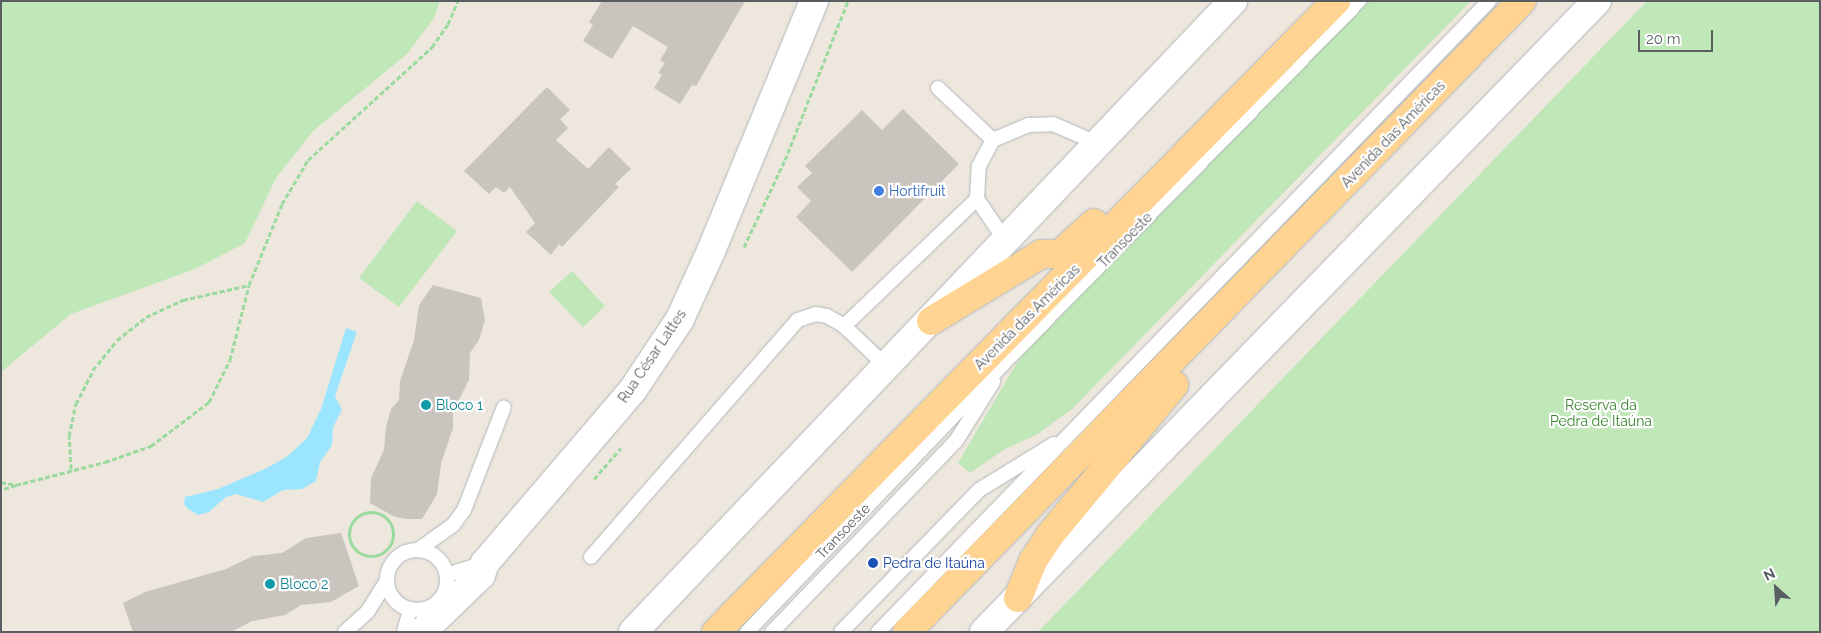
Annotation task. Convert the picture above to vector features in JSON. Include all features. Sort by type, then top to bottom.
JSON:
[{"type":"highway","name":"Avenida das Américas","points":[[716,632],[1336,1]]},
{"type":"highway","name":"Avenida das Américas","points":[[907,632],[1522,1]]},
{"type":"highway","points":[[931,321],[1041,254],[1060,254],[1127,191],[1180,161]]},
{"type":"highway","points":[[1018,598],[1032,561],[1050,535],[1151,410],[1236,313],[1248,284]]},
{"type":"main road","name":"Rua César Lattes","points":[[416,620],[481,575],[485,562],[632,391],[680,319],[712,251],[814,1]]},
{"type":"main road","points":[[633,632],[931,321],[1005,240],[1233,1]]},
{"type":"main road","points":[[984,632],[1597,1]]},
{"type":"lane","name":"Transoeste","points":[[747,632],[1005,362],[1360,1]]},
{"type":"lane","points":[[878,632],[1490,1]]},
{"type":"lane","points":[[938,88],[993,140]]},
{"type":"lane","points":[[1005,240],[977,199],[979,166],[993,140],[1029,125],[1053,124],[1097,143]]},
{"type":"lane","points":[[844,326],[977,199]]},
{"type":"lane","points":[[591,557],[798,320],[815,314],[827,316],[844,326],[886,366]]},
{"type":"lane","points":[[772,632],[956,441],[1005,362]]},
{"type":"lane","points":[[346,632],[368,611],[387,581],[393,563],[408,552],[418,550],[453,526],[464,510],[504,407]]},
{"type":"lane","points":[[841,632],[979,490],[1070,435]]},
{"type":"lane","points":[[404,632],[429,607],[437,602],[447,585],[447,575],[437,557],[418,550]]},
{"type":"lane","points":[[447,575],[485,562]]},
{"type":"lane","points":[[387,581],[394,599],[416,620]]},
{"type":"path","points":[[1,490],[151,446],[209,402],[230,360],[249,285],[282,204],[308,160],[432,47],[448,24],[458,1]]},
{"type":"path","points":[[71,470],[68,436],[76,404],[93,370],[117,340],[146,317],[183,300],[249,285]]},
{"type":"path","points":[[1,482],[16,485]]},
{"type":"path","points":[[365,513],[385,517],[393,537],[386,549],[366,555],[354,548],[349,535],[353,521],[365,513]]},
{"type":"green space","points":[[1,1],[440,1],[434,18],[407,54],[313,131],[276,178],[245,243],[195,269],[71,314],[1,372]]},
{"type":"green space","points":[[1366,1],[1471,1],[1072,409],[1036,435],[1005,449],[970,473],[958,463],[1019,359]]},
{"type":"green space","name":"Reserva da Pedra de Itaúna","points":[[1647,1],[1820,1],[1820,632],[1038,632]]},
{"type":"green space","points":[[417,201],[457,231],[399,307],[359,278]]},
{"type":"green space","points":[[572,271],[605,306],[583,327],[549,292]]},
{"type":"water","points":[[346,328],[357,332],[335,396],[342,410],[333,427],[332,445],[320,462],[316,481],[302,489],[283,490],[263,502],[236,494],[226,497],[209,512],[198,515],[188,509],[184,504],[185,497],[218,489],[267,468],[288,456],[307,438],[321,409]]},
{"type":"building","points":[[602,1],[745,1],[696,86],[692,85],[680,104],[654,88],[662,75],[658,73],[665,63],[660,60],[668,47],[633,26],[612,59],[583,41],[593,25],[589,22]]},
{"type":"building","points":[[547,87],[570,110],[560,119],[568,128],[556,140],[588,169],[609,147],[631,169],[615,184],[619,187],[562,247],[559,244],[551,255],[526,232],[535,223],[510,187],[504,193],[496,187],[489,194],[464,171]]},
{"type":"building","points":[[903,109],[959,164],[852,272],[796,217],[811,201],[797,187],[812,173],[805,166],[862,110],[882,130]]},
{"type":"building","name":"Bloco 1","points":[[433,285],[481,298],[485,320],[479,340],[470,353],[469,380],[453,411],[453,428],[441,464],[437,494],[422,519],[405,519],[393,516],[370,503],[371,478],[384,450],[386,427],[391,409],[399,400],[400,381],[414,340],[419,305]]},
{"type":"building","name":"Bloco 2","points":[[341,533],[359,586],[331,602],[301,605],[285,615],[252,621],[231,632],[133,632],[123,603],[145,592],[226,569],[253,556],[282,553],[306,538]]},
{"type":"place","name":"Hortifruit","points":[[879,191]]},
{"type":"place","name":"Bloco 1","points":[[426,405]]},
{"type":"place","name":"Pedra de Itaúna","points":[[873,563]]},
{"type":"place","name":"Bloco 2","points":[[270,584]]}]
